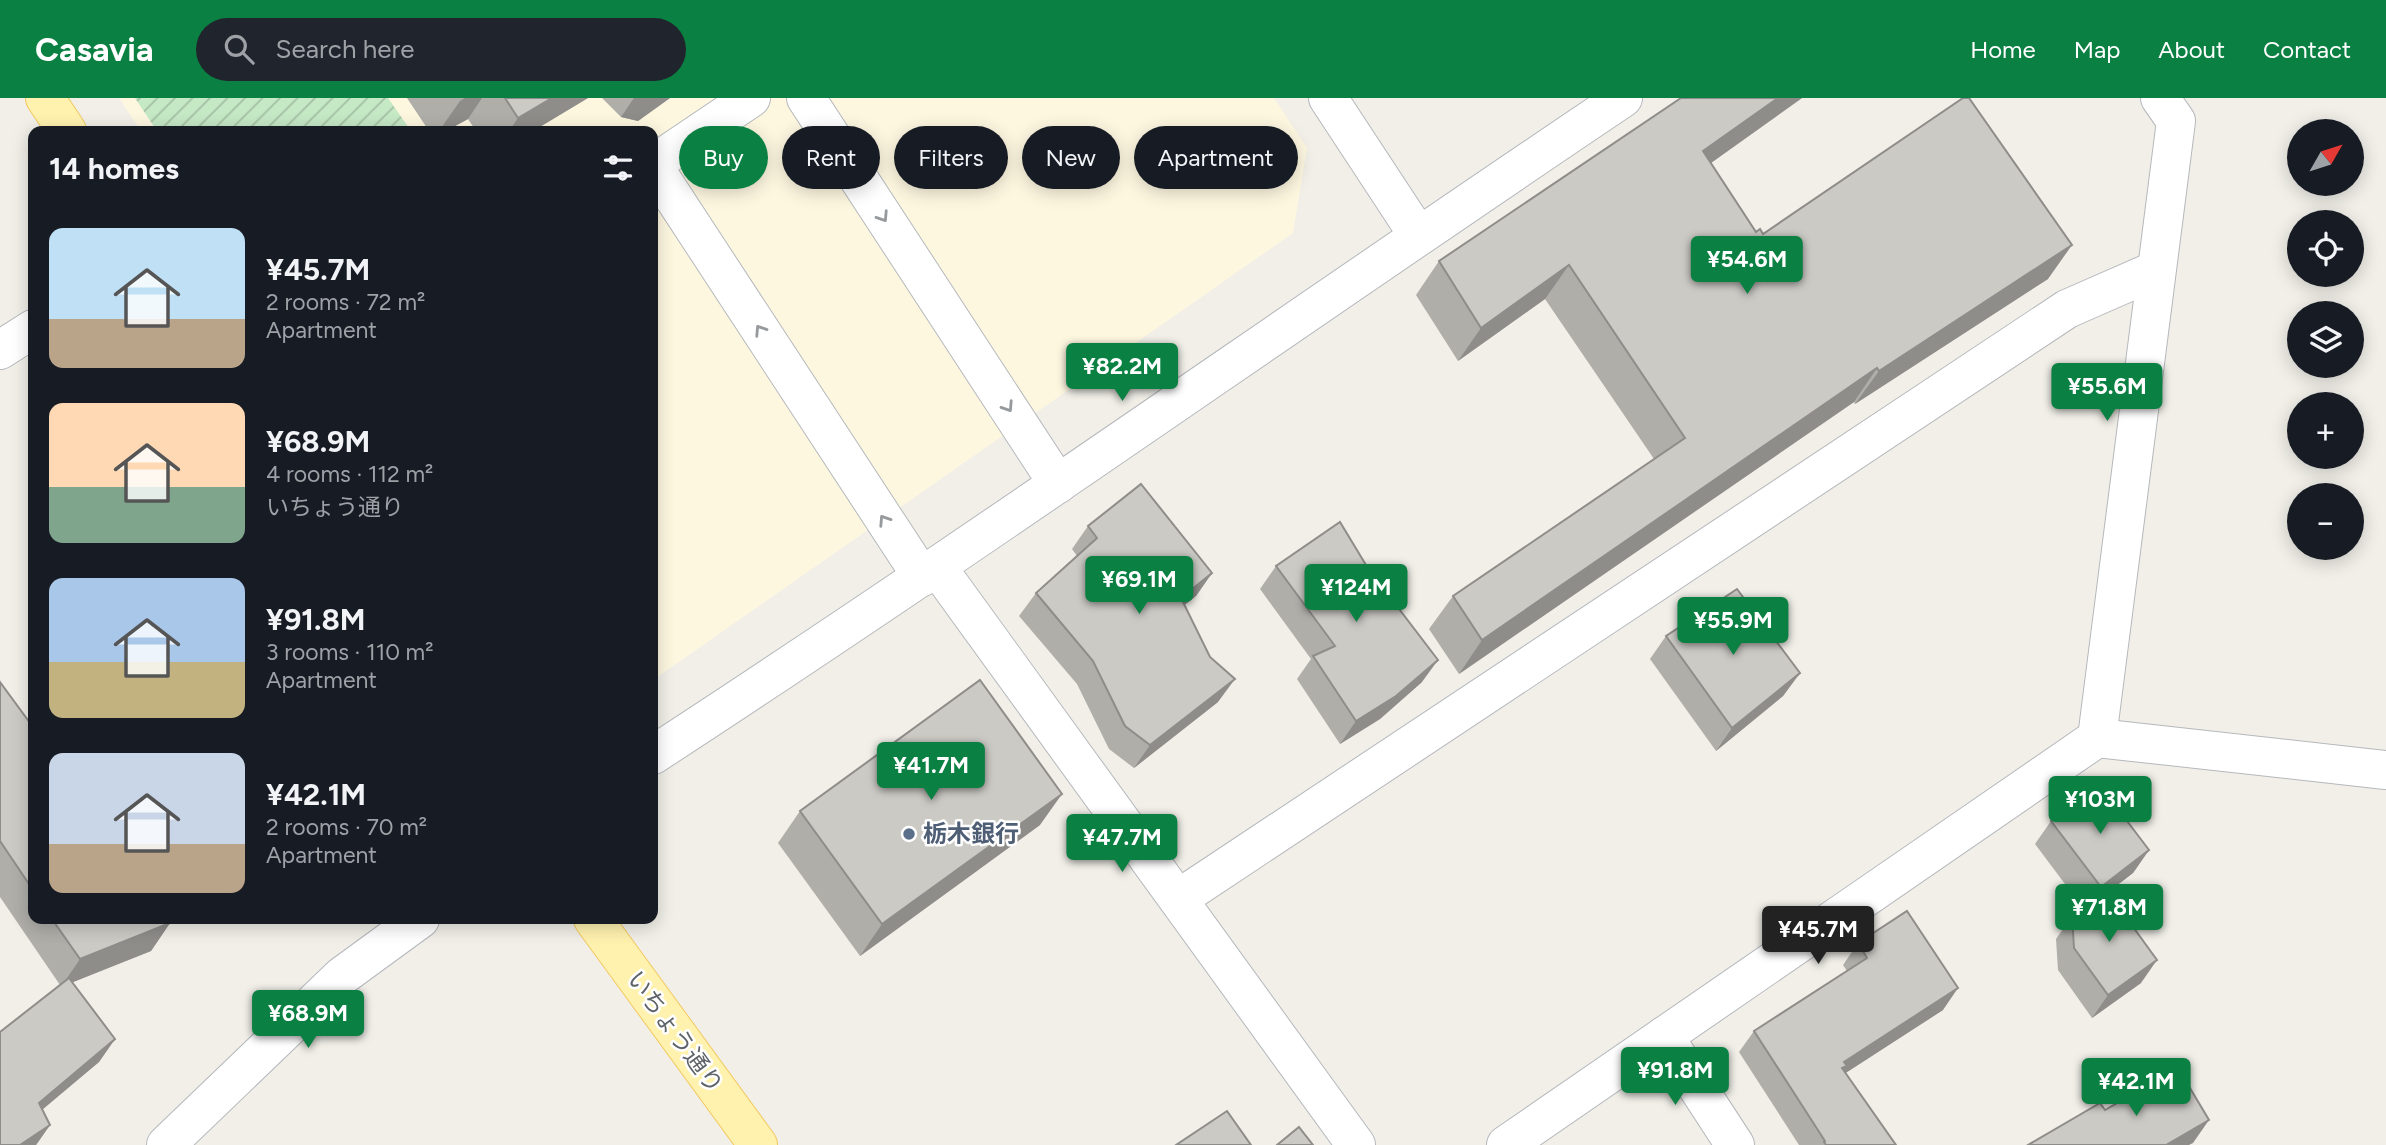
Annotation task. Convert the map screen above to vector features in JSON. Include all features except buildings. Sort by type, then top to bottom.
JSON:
[{"type":"main road","points":[[45,98],[64,126]]},
{"type":"main road","name":"いちょう通り","points":[[597,924],[758,1145]]},
{"type":"street","points":[[658,162],[751,98]]},
{"type":"street","points":[[806,98],[1058,484]]},
{"type":"street","points":[[1328,98],[1418,235]]},
{"type":"street","points":[[658,752],[929,572],[1622,98]]},
{"type":"street","points":[[2097,738],[2176,121],[2160,98]]},
{"type":"street","points":[[658,172],[929,572],[1178,899],[1356,1145]]},
{"type":"street","points":[[1178,899],[2067,309],[2157,270]]},
{"type":"street","points":[[0,350],[28,332]]},
{"type":"street","points":[[1506,1145],[2097,738],[2386,770]]},
{"type":"street","points":[[166,1145],[342,976],[413,924]]},
{"type":"street","points":[[1664,1036],[1735,1145]]},
{"type":"shaded area","points":[[119,98],[1274,98],[1292,126],[1134,126],[1134,189],[1298,189],[1298,134],[1307,148],[1293,233],[658,677],[658,126],[138,126]]},
{"type":"green space","points":[[135,98],[388,98],[408,126],[154,126]]},
{"type":"place","name":"栃木銀行","points":[[909,834]]}]
